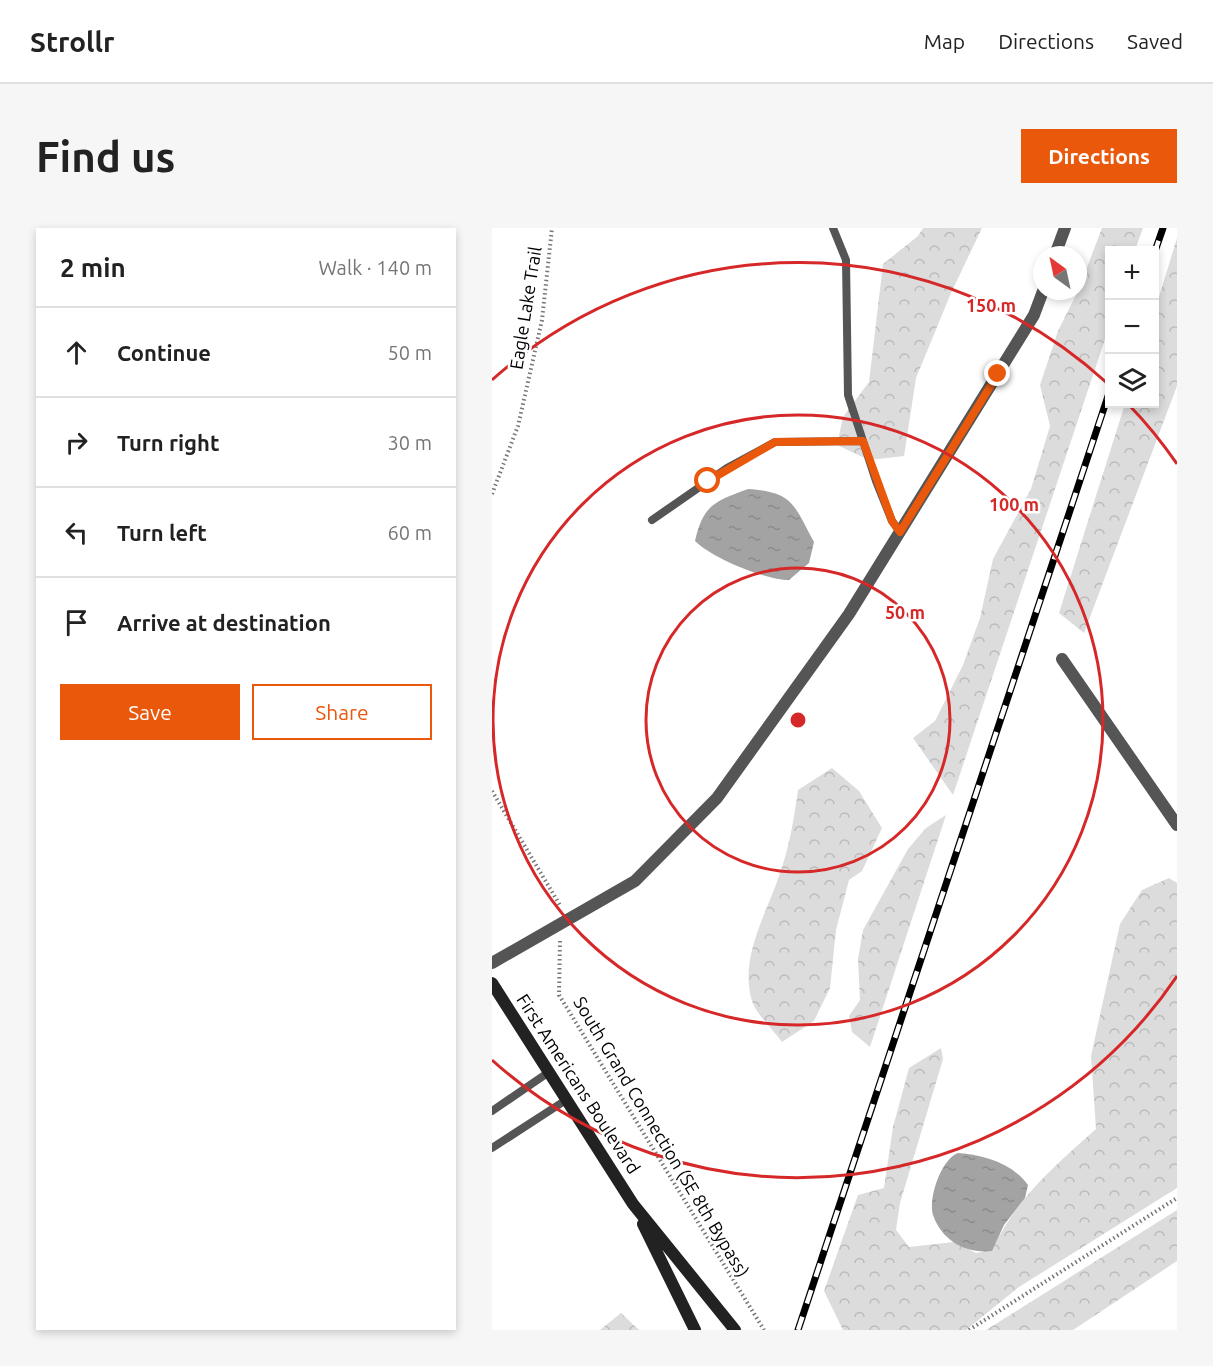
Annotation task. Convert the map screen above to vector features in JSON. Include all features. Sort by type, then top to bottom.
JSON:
[{"type":"main road","name":"First Americans Boulevard","points":[[492,983],[633,1204]]},
{"type":"main road","points":[[633,1204],[695,1330]]},
{"type":"main road","points":[[633,1204],[735,1330]]},
{"type":"street","points":[[1058,246],[1065,228]]},
{"type":"street","points":[[492,963],[635,881],[717,798],[849,614],[1034,315],[1040,300]]},
{"type":"street","points":[[1062,659],[1177,825]]},
{"type":"lane","points":[[833,228],[846,260],[848,395],[892,521],[900,532]]},
{"type":"lane","points":[[652,520],[727,468],[775,442],[863,441]]},
{"type":"lane","points":[[492,1111],[549,1072]]},
{"type":"lane","points":[[492,1148],[567,1100]]},
{"type":"path","name":"Eagle Lake Trail","points":[[492,494],[518,426],[542,320],[552,228]]},
{"type":"path","name":"South Grand Connection (SE 8th Bypass)","points":[[492,791],[561,906],[559,995],[764,1330]]},
{"type":"path","points":[[969,1330],[1177,1198]]},
{"type":"green space","points":[[923,228],[982,228],[951,293],[916,378],[904,456],[869,460],[837,445],[843,417],[869,382],[883,264],[918,236]]},
{"type":"green space","points":[[1102,228],[1143,228],[1136,246],[1105,246],[1105,339],[953,795],[913,738],[935,721],[963,665],[980,618],[993,559],[1031,489],[1050,426],[1040,385],[1058,331],[1074,300],[1087,300],[1087,267]]},
{"type":"green space","points":[[1177,238],[1177,386],[1084,633],[1059,613],[1124,408],[1159,408],[1159,297]]},
{"type":"green space","points":[[832,768],[859,791],[882,828],[862,871],[849,880],[836,930],[830,988],[814,1021],[782,1042],[761,1017],[752,1001],[749,985],[751,953],[786,855],[798,790]]},
{"type":"green space","points":[[946,815],[870,1047],[852,1032],[849,1016],[860,1000],[858,959],[863,930],[908,849],[926,828]]},
{"type":"green space","points":[[1169,878],[1177,883],[1177,1188],[1019,1287],[966,1330],[843,1330],[824,1291],[858,1195],[884,1188],[893,1127],[909,1068],[941,1048],[943,1059],[900,1203],[896,1230],[909,1247],[954,1242],[976,1253],[992,1250],[1013,1214],[1037,1184],[1096,1129],[1091,1056],[1120,924],[1142,890]]},
{"type":"green space","points":[[1177,1210],[1177,1261],[1073,1330],[986,1330]]},
{"type":"green space","points":[[621,1313],[639,1330],[600,1330]]},
{"type":"water","points":[[748,489],[775,493],[784,497],[796,509],[814,542],[809,563],[789,580],[739,567],[713,554],[695,541],[702,519],[712,506]]},
{"type":"water","points":[[958,1153],[997,1161],[1014,1171],[1028,1185],[1025,1198],[1004,1225],[992,1251],[973,1250],[956,1244],[942,1232],[933,1215],[932,1199],[937,1180],[946,1163]]},
{"type":"railway","points":[[1157,246],[1163,228]]},
{"type":"railway","points":[[798,1330],[1105,405]]},
{"type":"route","points":[[708,481],[775,442],[863,441],[892,521],[900,532],[998,374]]}]
